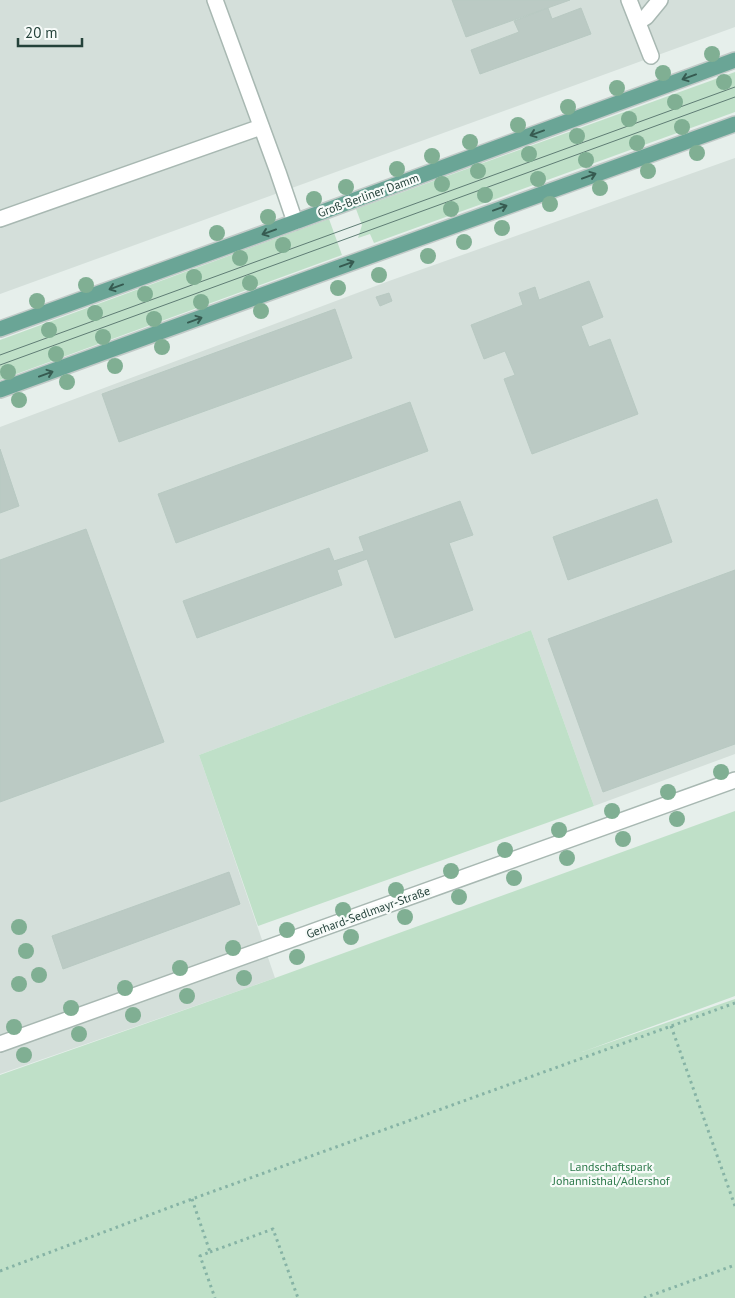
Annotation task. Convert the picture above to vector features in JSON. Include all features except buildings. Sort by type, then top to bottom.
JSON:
[{"type":"main road","name":"Groß-Berliner Damm","points":[[0,329],[735,60]]},
{"type":"main road","points":[[0,390],[735,124]]},
{"type":"street","points":[[215,0],[295,222]]},
{"type":"street","points":[[630,0],[651,56]]},
{"type":"street","points":[[638,22],[646,17],[660,0]]},
{"type":"street","points":[[0,219],[261,127]]},
{"type":"street","name":"Gerhard-Sedlmayr-Straße","points":[[0,1044],[735,780]]},
{"type":"path","points":[[0,1272],[192,1199],[735,1003]]},
{"type":"path","points":[[670,1026],[735,1206]]},
{"type":"path","points":[[192,1199],[210,1252]]},
{"type":"path","points":[[214,1298],[200,1256],[273,1229],[298,1298]]},
{"type":"path","points":[[644,1298],[735,1265]]},
{"type":"path","points":[[206,1275],[211,1273]]},
{"type":"shaded area","points":[[0,0],[735,0],[735,27],[0,294]]},
{"type":"shaded area","points":[[735,158],[735,754],[594,806],[531,630],[199,755],[275,978],[0,1074],[0,427],[389,281]]},
{"type":"green space","points":[[735,72],[735,112],[374,243],[370,234],[358,238],[362,225],[356,209]]},
{"type":"green space","points":[[329,219],[342,255],[0,380],[0,340]]},
{"type":"green space","points":[[531,630],[594,806],[258,926],[199,755]]},
{"type":"green space","name":"Landschaftspark Johannisthal/Adlershof","points":[[735,811],[735,996],[582,1052],[735,999],[735,1298],[0,1298],[0,1075],[275,978]]},
{"type":"tram line","points":[[0,355],[735,87]]},
{"type":"tram line","points":[[0,365],[735,97]]}]
